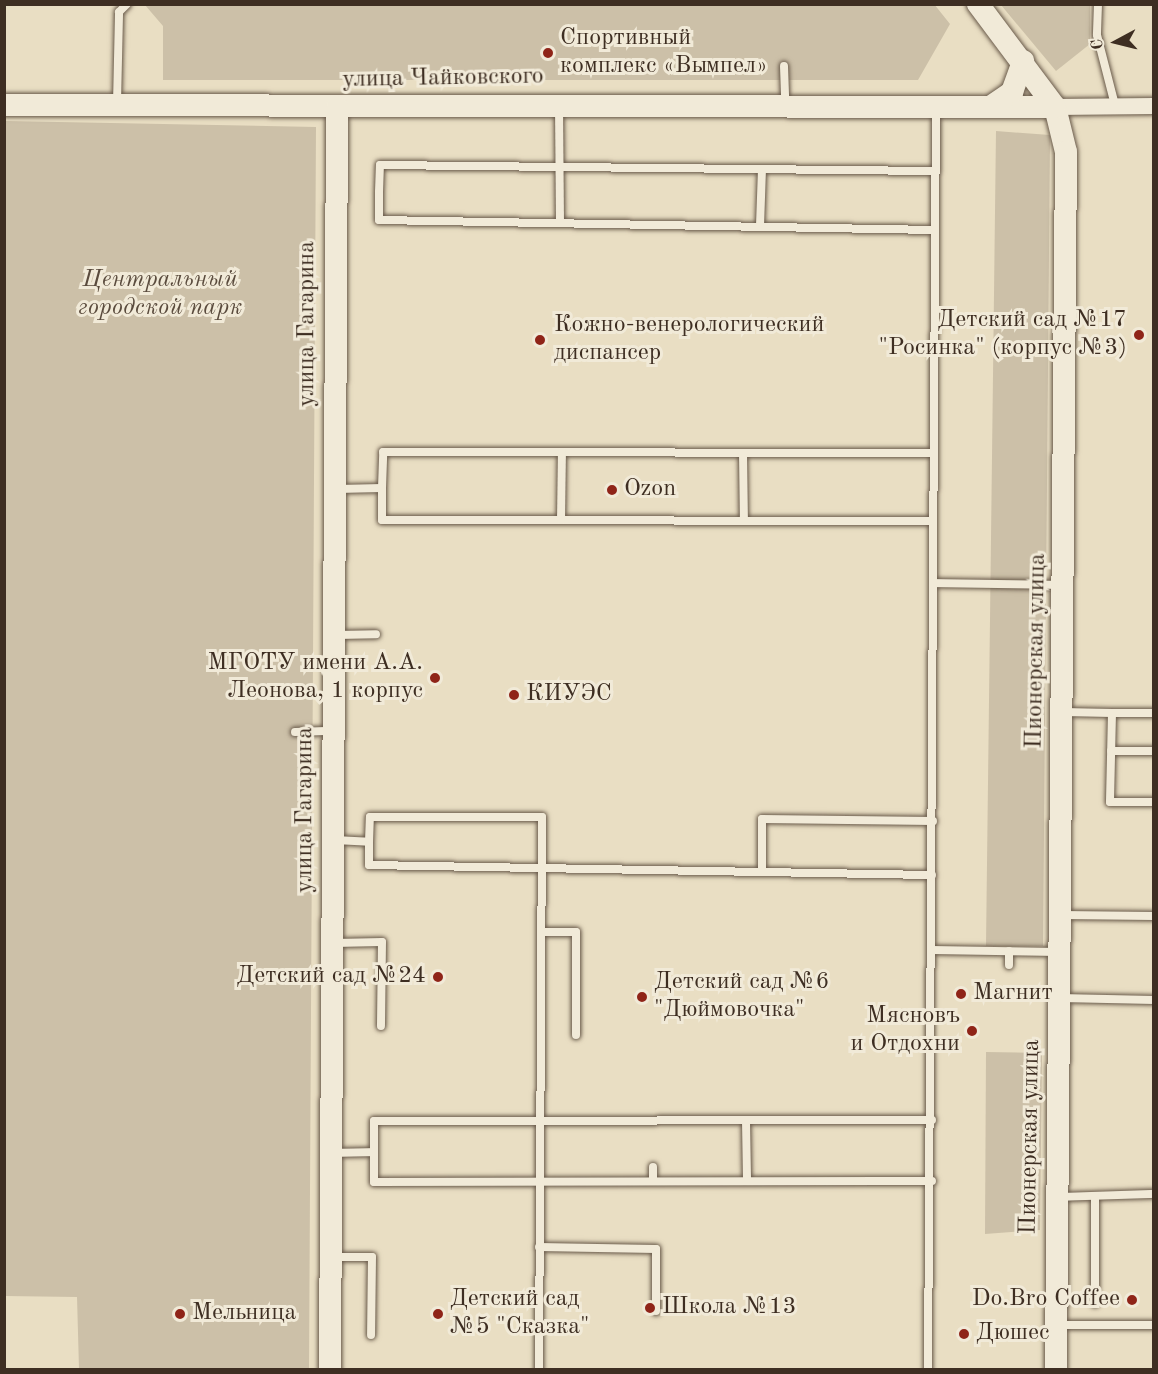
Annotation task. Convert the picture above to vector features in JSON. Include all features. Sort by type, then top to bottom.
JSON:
[{"type":"street","name":"Пионерская улица","points":[[978,4],[1023,61],[1055,107],[1066,152],[1056,1370]]},
{"type":"street","points":[[990,107],[1012,92],[1023,61]]},
{"type":"street","name":"улица Чайковского","points":[[4,105],[116,107],[784,105],[936,108],[1154,106]]},
{"type":"street","name":"улица Гагарина","points":[[330,1370],[337,107]]},
{"type":"street","name":"Пионерская улица","points":[[1044,1370],[1045,1345],[1056,1325]]},
{"type":"lane","points":[[116,107],[118,12],[127,4]]},
{"type":"lane","points":[[1098,4],[1097,35],[1115,105]]},
{"type":"lane","points":[[784,66],[784,105]]},
{"type":"lane","points":[[559,105],[560,223]]},
{"type":"lane","points":[[928,1370],[932,1181],[936,108]]},
{"type":"lane","points":[[934,230],[379,220],[378,201],[380,165],[935,171]]},
{"type":"lane","points":[[760,226],[762,168]]},
{"type":"lane","points":[[933,521],[381,520],[382,452],[934,453]]},
{"type":"lane","points":[[561,520],[562,452]]},
{"type":"lane","points":[[743,453],[744,521]]},
{"type":"lane","points":[[334,489],[382,488]]},
{"type":"lane","points":[[933,583],[1064,585]]},
{"type":"lane","points":[[333,635],[376,634]]},
{"type":"lane","points":[[1063,712],[1154,713]]},
{"type":"lane","points":[[1112,713],[1110,802],[1154,802]]},
{"type":"lane","points":[[295,732],[333,731]]},
{"type":"lane","points":[[1111,751],[1154,751]]},
{"type":"lane","points":[[539,1370],[539,1122],[541,868],[542,817],[370,817],[369,865],[541,868],[932,875]]},
{"type":"lane","points":[[762,872],[762,819],[933,821]]},
{"type":"lane","points":[[333,840],[369,842]]},
{"type":"lane","points":[[1061,915],[1154,916]]},
{"type":"lane","points":[[541,932],[576,932],[576,1035]]},
{"type":"lane","points":[[333,943],[382,942],[381,1026]]},
{"type":"lane","points":[[932,950],[1060,952]]},
{"type":"lane","points":[[1009,951],[1009,965]]},
{"type":"lane","points":[[1059,998],[1154,1000]]},
{"type":"lane","points":[[932,1120],[374,1121],[374,1182],[932,1181]]},
{"type":"lane","points":[[746,1121],[747,1180]]},
{"type":"lane","points":[[333,1153],[374,1152]]},
{"type":"lane","points":[[653,1167],[653,1180]]},
{"type":"lane","points":[[1057,1197],[1154,1194]]},
{"type":"lane","points":[[1095,1196],[1095,1303]]},
{"type":"lane","points":[[539,1247],[656,1249],[656,1311]]},
{"type":"lane","points":[[332,1257],[372,1257],[371,1335]]},
{"type":"lane","points":[[922,1274],[930,1268]]},
{"type":"lane","points":[[1056,1325],[1154,1325]]},
{"type":"green space","name":"Спортивный комплекс «Вымпел»","points":[[934,4],[950,24],[918,80],[163,80],[163,26],[145,5]]},
{"type":"green space","points":[[1001,5],[1090,5],[1090,44],[1056,71]]},
{"type":"green space","name":"Центральный городской парк","points":[[5,121],[316,127],[309,1369],[79,1369],[77,1297],[5,1296]]},
{"type":"green space","points":[[996,131],[1050,135],[1043,946],[986,946]]},
{"type":"green space","points":[[986,1052],[1042,1053],[1040,1230],[985,1234]]},
{"type":"place","name":"Спортивный комплекс «Вымпел»","points":[[548,53]]},
{"type":"place","name":"Детский сад №17 \"Росинка\" (корпус №3)","points":[[1139,335]]},
{"type":"place","name":"Кожно-венерологический диспансер","points":[[540,340]]},
{"type":"place","name":"Ozon","points":[[612,490]]},
{"type":"place","name":"МГОТУ имени А.А. Леонова, 1 корпус","points":[[435,678]]},
{"type":"place","name":"КИУЭС","points":[[514,695]]},
{"type":"place","name":"Детский сад №24","points":[[438,977]]},
{"type":"place","name":"Магнит","points":[[961,994]]},
{"type":"place","name":"Детский сад №6 \"Дюймовочка\"","points":[[642,997]]},
{"type":"place","name":"Мясновъ и Отдохни","points":[[972,1031]]},
{"type":"place","name":"Do.Bro Coffee","points":[[1132,1300]]},
{"type":"place","name":"Школа №13","points":[[650,1308]]},
{"type":"place","name":"Мельница","points":[[180,1314]]},
{"type":"place","name":"Детский сад №5 \"Сказка\"","points":[[438,1314]]},
{"type":"place","name":"Дюшес","points":[[964,1334]]}]
